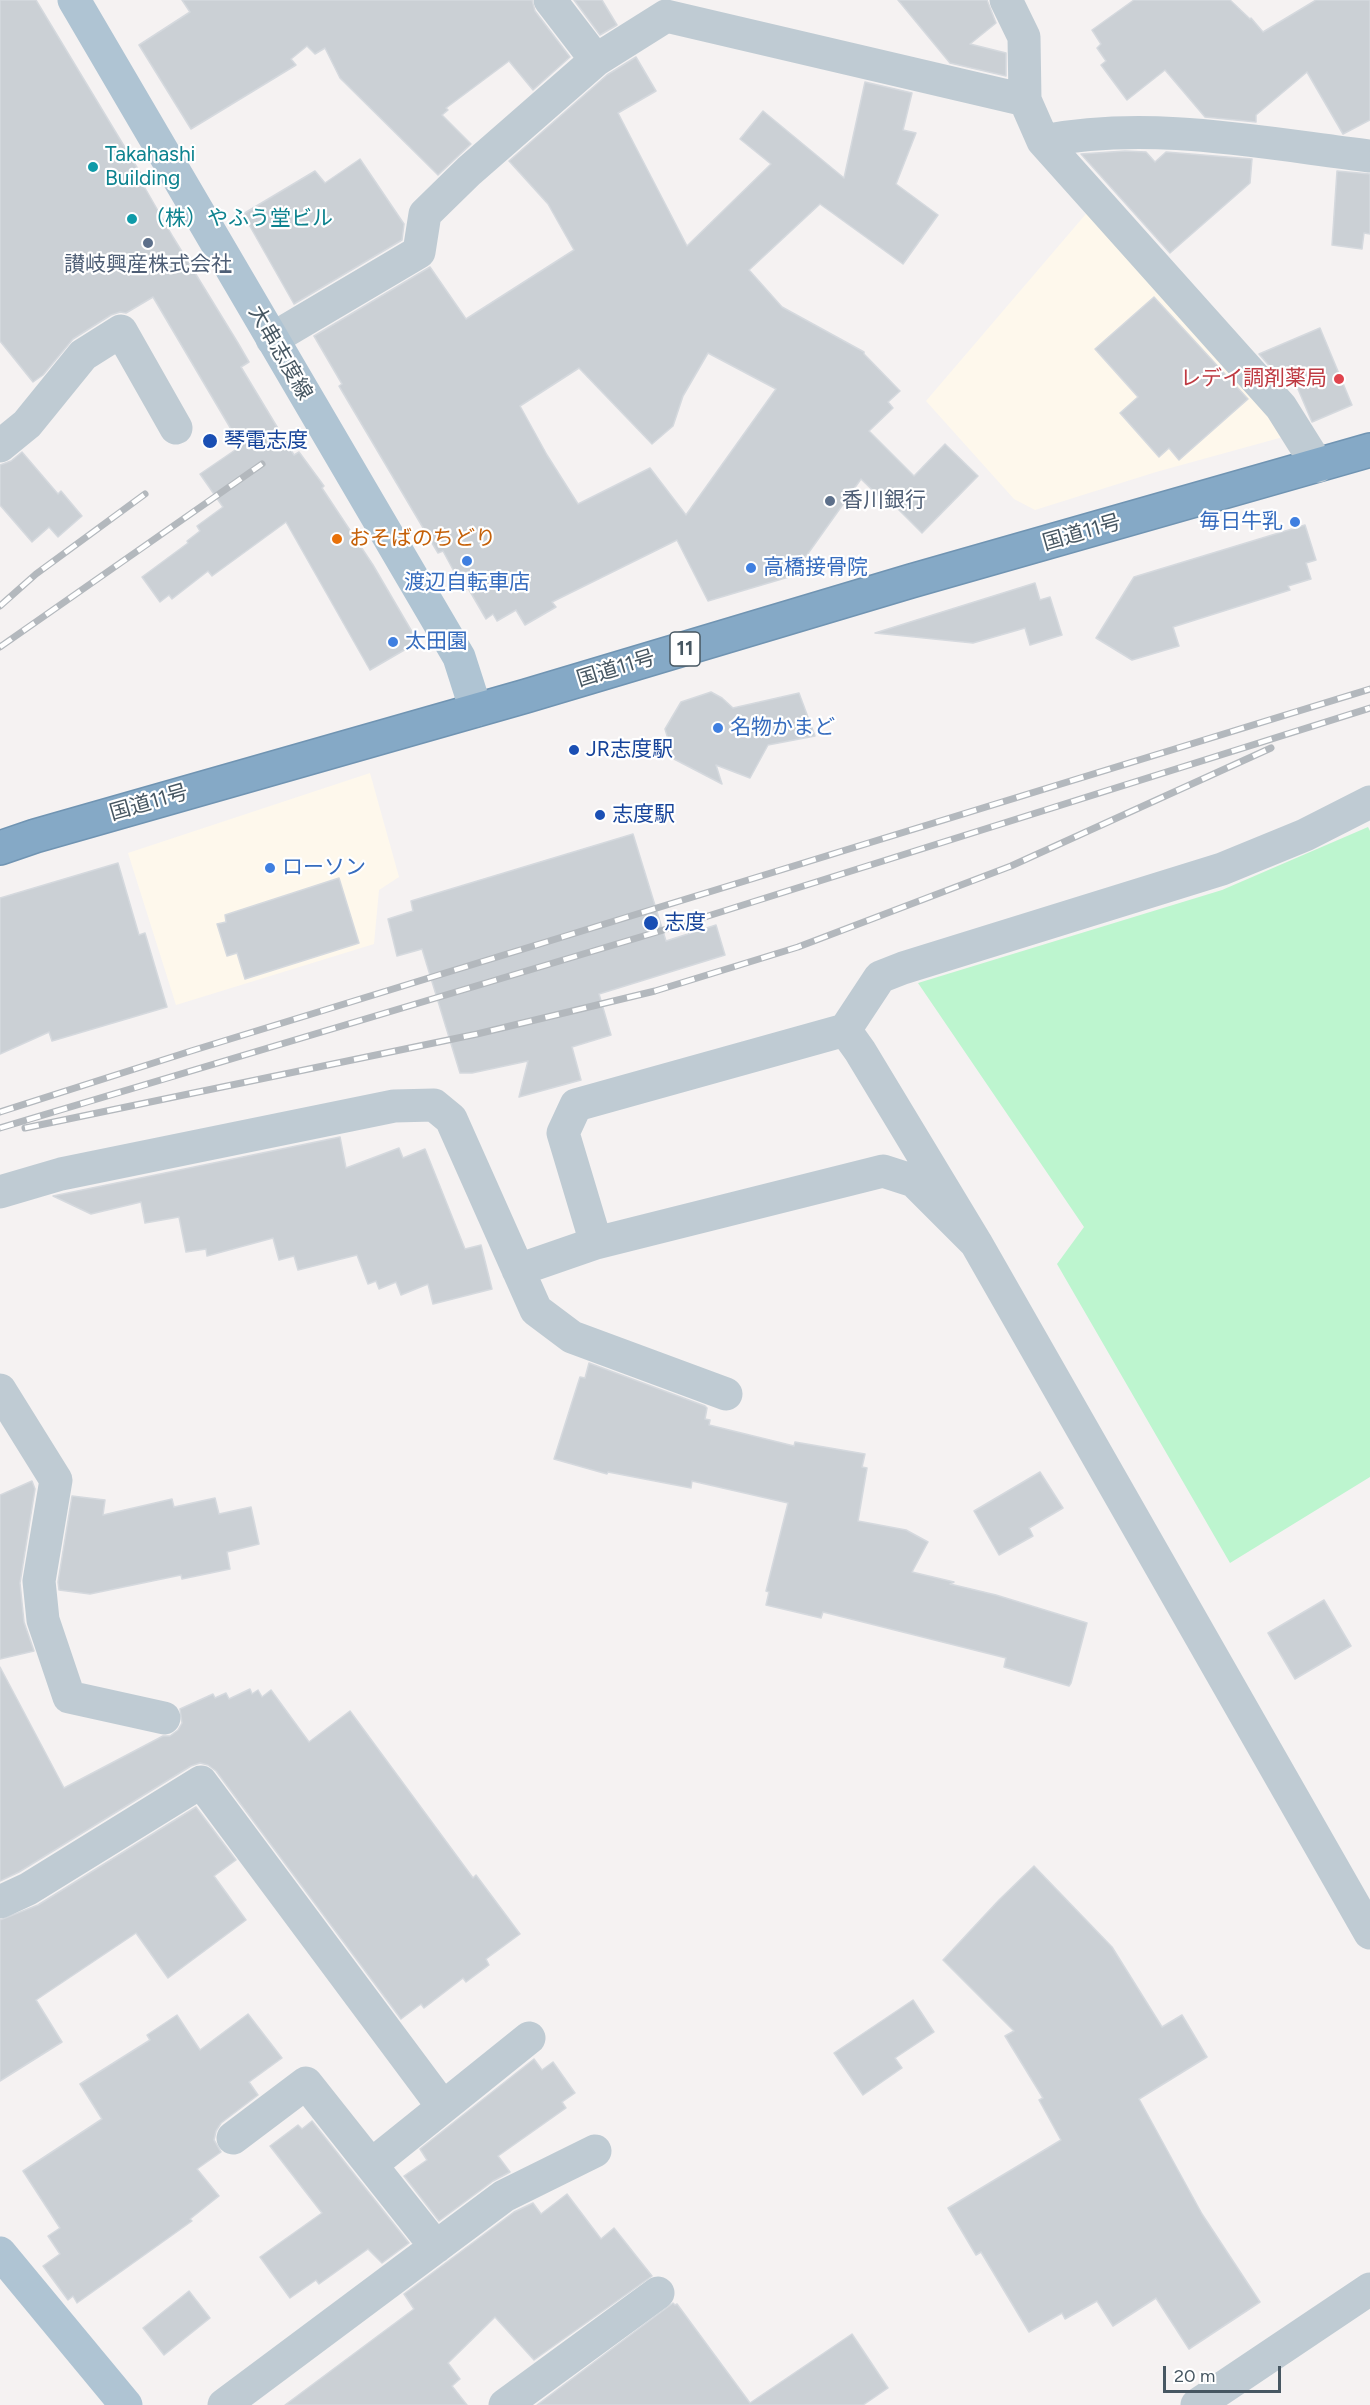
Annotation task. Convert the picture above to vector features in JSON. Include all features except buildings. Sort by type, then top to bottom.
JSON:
[{"type":"highway","name":"国道11号","points":[[0,848],[911,581],[1370,450]]},
{"type":"main road","name":"大串志度線","points":[[74,0],[459,657],[476,710]]},
{"type":"main road","points":[[0,2253],[126,2405]]},
{"type":"street","points":[[550,0],[596,60]]},
{"type":"street","points":[[1006,0],[1024,37],[1025,100],[1043,141],[1281,407],[1318,465]]},
{"type":"street","points":[[272,339],[419,252],[426,213],[469,171],[596,60],[677,8],[1025,100]]},
{"type":"street","points":[[1043,141],[1064,136],[1162,132],[1370,156]]},
{"type":"street","points":[[0,446],[27,424],[83,355],[121,331],[176,428]]},
{"type":"street","points":[[596,1243],[563,1133],[576,1105],[845,1030],[880,977],[1222,869],[1305,835],[1370,802]]},
{"type":"street","points":[[845,1030],[976,1243],[1370,1933]]},
{"type":"street","points":[[0,1192],[61,1174],[153,1155],[394,1107],[434,1105],[451,1119],[536,1310],[572,1337],[726,1394]]},
{"type":"street","points":[[518,1270],[596,1243],[883,1171],[914,1181],[976,1243]]},
{"type":"street","points":[[0,1390],[56,1480],[39,1581],[43,1620],[69,1697],[164,1718]]},
{"type":"street","points":[[0,1902],[28,1889],[201,1782],[443,2108]]},
{"type":"street","points":[[371,2165],[529,2038]]},
{"type":"street","points":[[233,2138],[306,2083],[436,2247]]},
{"type":"street","points":[[224,2405],[504,2196],[595,2151]]},
{"type":"street","points":[[1197,2405],[1370,2289]]},
{"type":"street","points":[[505,2405],[658,2293]]},
{"type":"shaded area","points":[[1091,208],[1237,375],[1283,437],[1156,472],[1035,510],[1014,499],[926,401]]},
{"type":"shaded area","points":[[370,773],[399,877],[379,890],[374,944],[176,1005],[128,853]]},
{"type":"green space","points":[[1368,827],[1370,831],[1370,1477],[1230,1563],[1057,1264],[1084,1227],[918,983],[1222,890]]},
{"type":"railway","points":[[0,647],[262,464]]},
{"type":"railway","points":[[0,606],[36,574],[145,494]]},
{"type":"railway","points":[[0,1112],[191,1051],[1370,689]]},
{"type":"railway","points":[[0,1128],[657,932],[1370,708]]},
{"type":"railway","points":[[25,1128],[477,1034],[655,991],[798,947],[1011,866],[1271,748]]},
{"type":"place","name":"Takahashi Building","points":[[93,167]]},
{"type":"place","name":"（株）やふう堂ビル","points":[[132,219]]},
{"type":"place","name":"讃岐興産株式会社","points":[[148,243]]},
{"type":"place","name":"レデイ調剤薬局","points":[[1339,379]]},
{"type":"place","name":"琴電志度","points":[[210,441]]},
{"type":"place","name":"香川銀行","points":[[830,501]]},
{"type":"place","name":"毎日牛乳","points":[[1295,522]]},
{"type":"place","name":"おそばのちどり","points":[[337,539]]},
{"type":"place","name":"渡辺自転車店","points":[[467,561]]},
{"type":"place","name":"高橋接骨院","points":[[751,568]]},
{"type":"place","name":"太田園","points":[[393,642]]},
{"type":"place","name":"名物かまど","points":[[718,728]]},
{"type":"place","name":"JR志度駅","points":[[574,750]]},
{"type":"place","name":"志度駅","points":[[600,815]]},
{"type":"place","name":"ローソン","points":[[270,868]]},
{"type":"place","name":"志度","points":[[651,923]]}]
